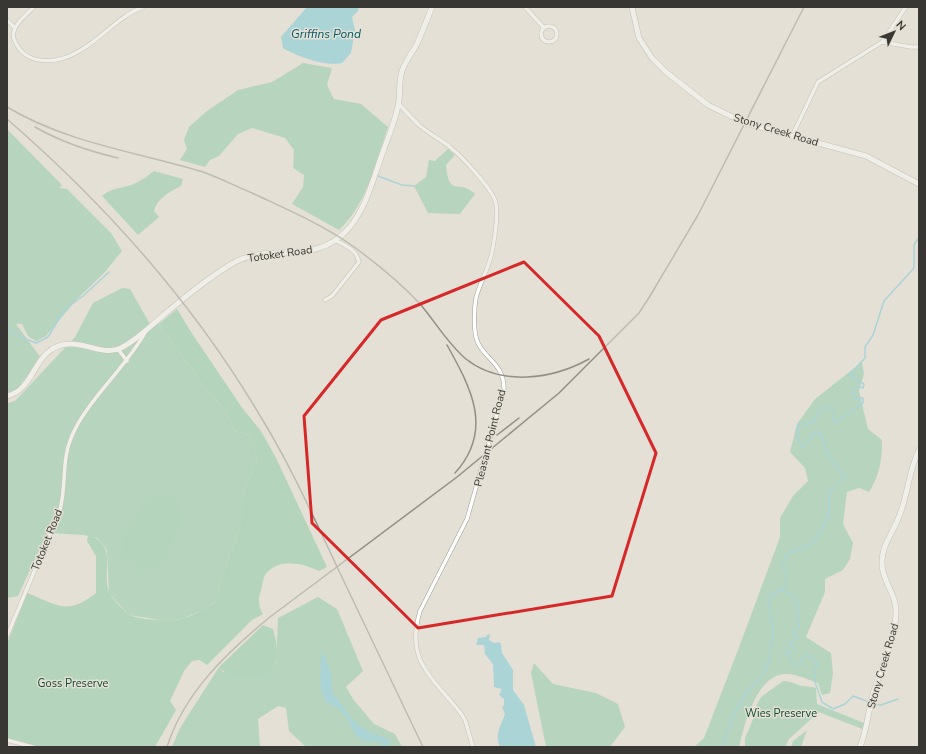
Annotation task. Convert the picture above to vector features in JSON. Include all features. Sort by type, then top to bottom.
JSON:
[{"type":"main road","name":"Totoket Road","points":[[148,329],[171,309],[238,260],[259,255],[308,251],[335,240],[349,228],[360,210],[399,104],[402,70],[416,45],[432,7]]},
{"type":"main road","name":"Stony Creek Road","points":[[632,7],[639,38],[643,47],[652,58],[675,79],[708,104],[745,123],[866,156],[919,184]]},
{"type":"main road","points":[[7,396],[17,393],[23,389],[43,358],[57,347],[74,343],[109,350],[118,349],[148,329]]},
{"type":"main road","name":"Stony Creek Road","points":[[860,747],[867,727],[873,694],[889,650],[896,618],[894,598],[882,568],[882,554],[901,511],[914,461],[919,450]]},
{"type":"street","points":[[34,7],[15,28],[13,36],[16,46],[28,57],[38,61],[53,61],[80,51],[133,11],[143,7]]},
{"type":"street","points":[[525,7],[544,28]]},
{"type":"street","points":[[792,136],[818,82],[882,42],[906,7]]},
{"type":"street","points":[[7,20],[15,28]]},
{"type":"street","points":[[550,26],[556,29],[557,36],[554,41],[547,43],[542,39],[540,33],[544,28],[550,26]]},
{"type":"street","points":[[7,36],[13,36]]},
{"type":"street","points":[[882,42],[919,47]]},
{"type":"street","name":"Pleasant Point Road","points":[[399,104],[421,126],[452,148],[490,191],[496,202],[492,253],[488,270],[476,297],[475,332],[477,343],[496,364],[502,375],[504,388],[467,519],[420,610],[414,640],[418,657],[426,673],[465,720],[473,747]]},
{"type":"street","points":[[325,300],[332,296],[359,262],[351,248],[335,240]]},
{"type":"street","name":"Totoket Road","points":[[7,636],[59,513],[63,496],[68,446],[74,431],[86,411],[127,361],[148,329]]},
{"type":"street","points":[[118,349],[127,361]]},
{"type":"street","points":[[7,740],[33,747]]},
{"type":"highlighted area","points":[[524,262],[599,336],[656,453],[612,596],[418,628],[312,523],[304,416],[381,320]]},
{"type":"green space","points":[[303,63],[332,68],[327,85],[334,99],[361,104],[388,127],[375,168],[364,195],[349,220],[339,230],[292,204],[303,187],[304,175],[293,168],[294,150],[285,138],[252,128],[238,134],[219,156],[210,160],[205,167],[180,160],[187,149],[184,140],[189,127],[207,111],[238,90],[272,82]]},
{"type":"green space","points":[[7,129],[62,185],[59,188],[67,189],[111,233],[122,251],[105,272],[77,299],[46,336],[36,341],[28,336],[22,324],[16,324],[41,358],[15,392],[7,393]]},
{"type":"green space","points":[[448,149],[455,155],[446,165],[447,175],[450,182],[452,185],[464,188],[475,194],[460,214],[428,213],[414,186],[426,177],[429,160],[435,161]]},
{"type":"green space","points":[[154,171],[183,179],[181,186],[164,196],[158,202],[154,211],[159,217],[138,235],[102,196],[115,189],[129,186],[138,182]]},
{"type":"green space","points":[[122,288],[130,289],[150,324],[159,324],[204,386],[228,414],[234,430],[254,435],[257,459],[241,502],[241,524],[221,580],[217,601],[201,611],[182,619],[166,621],[129,615],[109,593],[107,551],[97,538],[84,535],[47,533],[18,596],[7,598],[7,403],[15,401],[75,337],[93,303]]},
{"type":"green space","name":"Goss Preserve","points":[[177,309],[243,409],[261,431],[276,458],[327,567],[319,571],[290,563],[270,569],[264,577],[259,596],[259,605],[263,614],[252,620],[207,665],[200,660],[192,661],[184,671],[170,701],[176,710],[155,747],[39,747],[7,738],[7,644],[27,593],[55,604],[70,606],[86,600],[96,593],[96,556],[87,541],[88,535],[97,539],[103,545],[107,559],[107,584],[109,592],[119,605],[130,615],[148,619],[176,620],[195,614],[217,601],[221,580],[241,524],[241,502],[257,459],[254,435],[234,430],[228,414],[204,386],[159,324]]},
{"type":"green space","points":[[862,362],[864,374],[859,391],[868,429],[882,440],[880,467],[869,492],[859,488],[847,492],[843,524],[853,543],[850,559],[843,570],[825,579],[825,592],[806,637],[831,653],[833,673],[830,693],[822,695],[818,683],[797,676],[785,674],[775,677],[766,683],[753,702],[739,747],[694,747],[704,738],[741,642],[780,537],[780,518],[793,496],[808,481],[805,468],[790,452],[797,424],[815,399]]},
{"type":"green space","points":[[161,493],[173,499],[178,505],[180,511],[178,528],[171,547],[162,561],[155,566],[142,569],[138,579],[136,563],[131,559],[126,562],[121,552],[124,535],[134,516],[147,501]]},
{"type":"green space","points":[[318,597],[337,609],[363,671],[346,687],[353,699],[374,724],[395,734],[402,747],[306,747],[289,731],[286,708],[278,706],[258,719],[260,747],[172,747],[180,728],[219,667],[223,672],[276,663],[278,618]]},
{"type":"green space","points":[[263,625],[273,629],[277,648],[277,657],[271,670],[256,676],[244,676],[234,675],[222,670],[219,667]]},
{"type":"green space","points":[[534,663],[553,684],[596,693],[618,704],[625,727],[610,747],[546,747],[531,673]]},
{"type":"green space","name":"Wies Preserve","points":[[783,681],[816,688],[817,704],[864,723],[862,729],[819,712],[789,739],[785,747],[745,747],[745,738],[754,717],[756,706],[761,697]]},
{"type":"green space","points":[[807,730],[801,747],[791,747],[793,741]]},
{"type":"water","name":"Griffins Pond","points":[[307,7],[359,7],[358,11],[352,17],[355,30],[351,53],[342,63],[335,64],[311,60],[283,48],[281,37]]},
{"type":"water","points":[[488,634],[490,635],[489,640],[494,643],[499,642],[501,644],[502,653],[513,670],[513,690],[524,705],[536,747],[500,747],[498,743],[498,734],[505,714],[502,707],[504,705],[504,699],[499,695],[502,689],[494,687],[493,664],[485,654],[484,645],[476,645],[478,638],[486,637]]},
{"type":"water","points":[[321,652],[325,657],[331,674],[332,692],[358,725],[369,732],[386,738],[390,743],[389,747],[382,747],[381,741],[363,740],[358,737],[341,711],[325,700],[321,687]]},
{"type":"waterway","points":[[378,176],[402,185],[414,186]]},
{"type":"waterway","points":[[722,747],[733,716],[747,692],[763,675],[768,663],[774,632],[768,601],[770,596],[784,588],[787,574],[783,564],[784,559],[790,552],[810,545],[820,533],[829,513],[829,494],[832,489],[846,477],[828,455],[821,434],[816,432],[814,433],[805,446],[803,447],[801,445],[797,430],[798,424],[800,423],[806,425],[811,423],[820,410],[830,407],[832,409],[833,420],[837,422],[863,403],[863,398],[857,399],[853,394],[853,389],[857,386],[863,388],[864,384],[851,377],[850,374],[865,358],[865,347],[873,335],[884,301],[914,268],[914,245],[919,237]]},
{"type":"waterway","points":[[7,328],[20,337],[36,343],[48,337],[65,309],[83,296],[109,272]]},
{"type":"waterway","points":[[782,591],[791,594],[798,601],[796,608],[800,617],[798,621],[799,627],[793,632],[798,638],[790,643],[793,650],[786,653],[790,657],[791,661],[796,665],[801,664],[802,658],[807,655],[819,664],[814,670],[815,682],[822,702],[833,709],[845,704],[853,696],[869,702]]},
{"type":"waterway","points":[[872,704],[881,705],[898,699]]},
{"type":"railway","points":[[167,747],[184,709],[196,691],[238,644],[270,617],[457,477],[559,393],[639,313],[698,215],[804,7]]},
{"type":"railway","points":[[7,107],[54,130],[78,138],[209,174],[326,229],[350,244],[396,280],[421,305],[460,353],[480,368],[495,374],[511,377],[527,377],[560,371],[589,359]]},
{"type":"railway","points":[[7,119],[79,185],[113,220],[176,294],[233,372],[270,433],[311,511],[423,747]]},
{"type":"railway","points":[[35,127],[75,146],[118,158]]},
{"type":"railway","points":[[447,345],[464,377],[475,409],[476,425],[474,441],[467,457],[455,473]]},
{"type":"railway","points":[[497,435],[519,418]]}]
